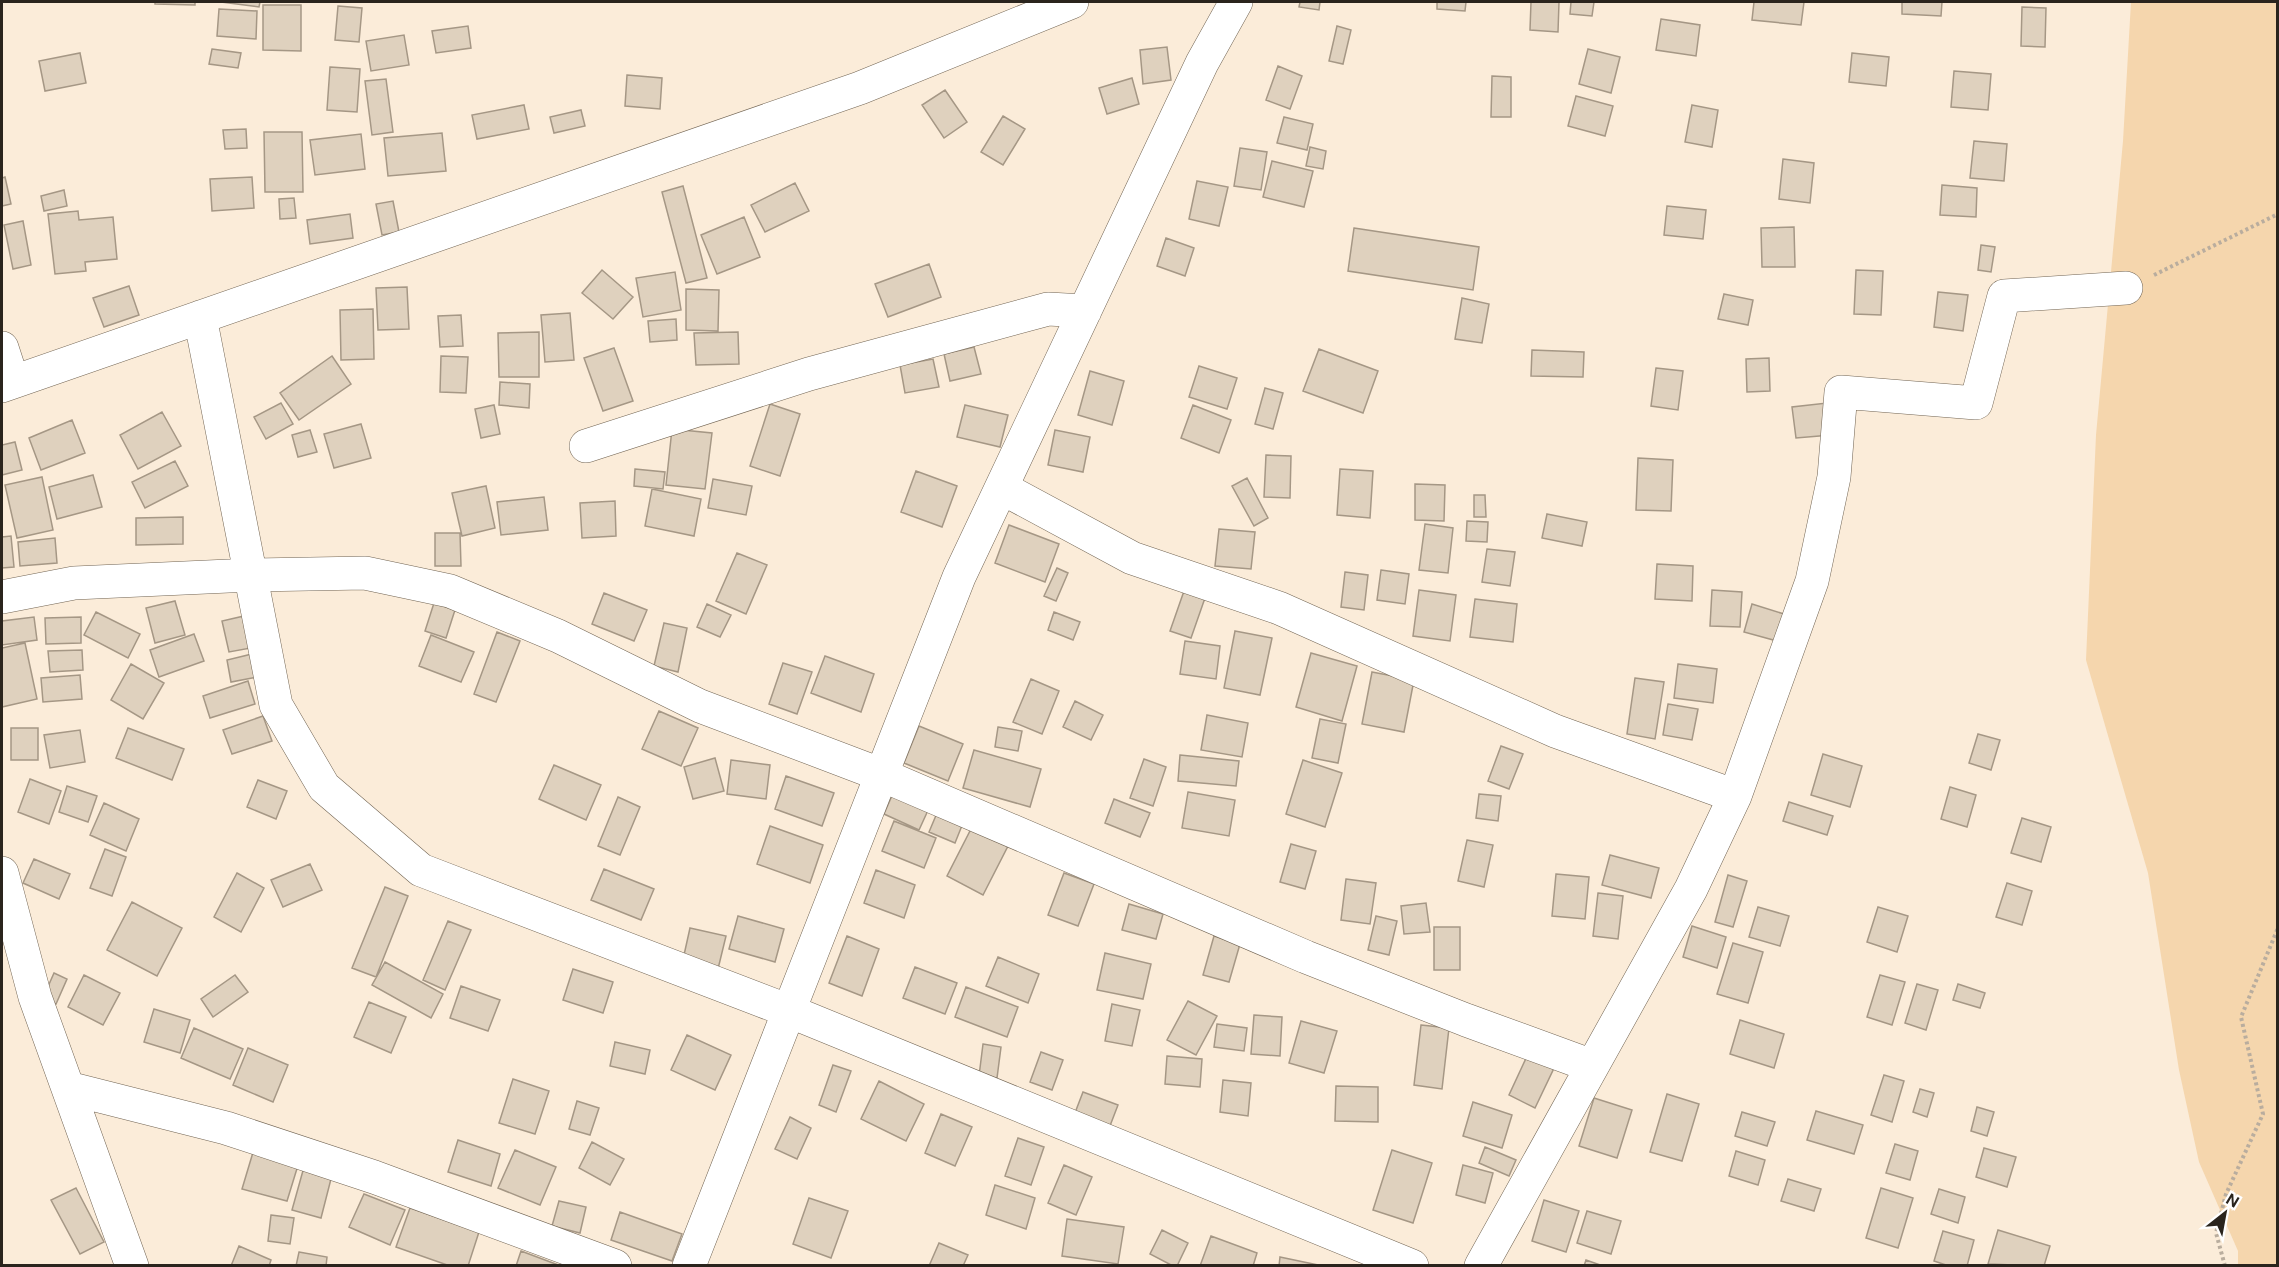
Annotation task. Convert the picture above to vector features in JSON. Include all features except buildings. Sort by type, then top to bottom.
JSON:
[{"type":"street","points":[[2,348],[7,384],[860,88],[1072,2]]},
{"type":"street","points":[[689,1266],[959,577],[1202,63],[1236,2]]},
{"type":"street","points":[[1481,1266],[1691,889],[1735,796],[1812,581],[1834,477],[1841,392],[1976,403],[2004,296],[2126,288]]},
{"type":"street","points":[[586,446],[809,374],[1036,312],[1048,309],[1085,311]]},
{"type":"street","points":[[201,317],[276,705],[324,787],[421,870],[789,1011],[1412,1266]]},
{"type":"street","points":[[1002,488],[1132,558],[1279,608],[1555,731],[1735,796]]},
{"type":"street","points":[[2,597],[74,583],[251,575],[365,573],[450,591],[558,636],[700,706],[882,775],[1306,957],[1466,1020],[1592,1066]]},
{"type":"street","points":[[2,873],[35,997],[132,1266]]},
{"type":"street","points":[[68,1088],[226,1128],[374,1177],[615,1266]]},
{"type":"path","points":[[2126,288],[2277,214]]},
{"type":"path","points":[[2226,1266],[2216,1233],[2226,1194],[2263,1114],[2241,1017],[2277,928]]},
{"type":"shaded area","points":[[2131,2],[2277,2],[2277,1265],[2238,1265],[2238,1251],[2199,1162],[2179,1070],[2148,873],[2086,660],[2096,435],[2123,141]]}]
